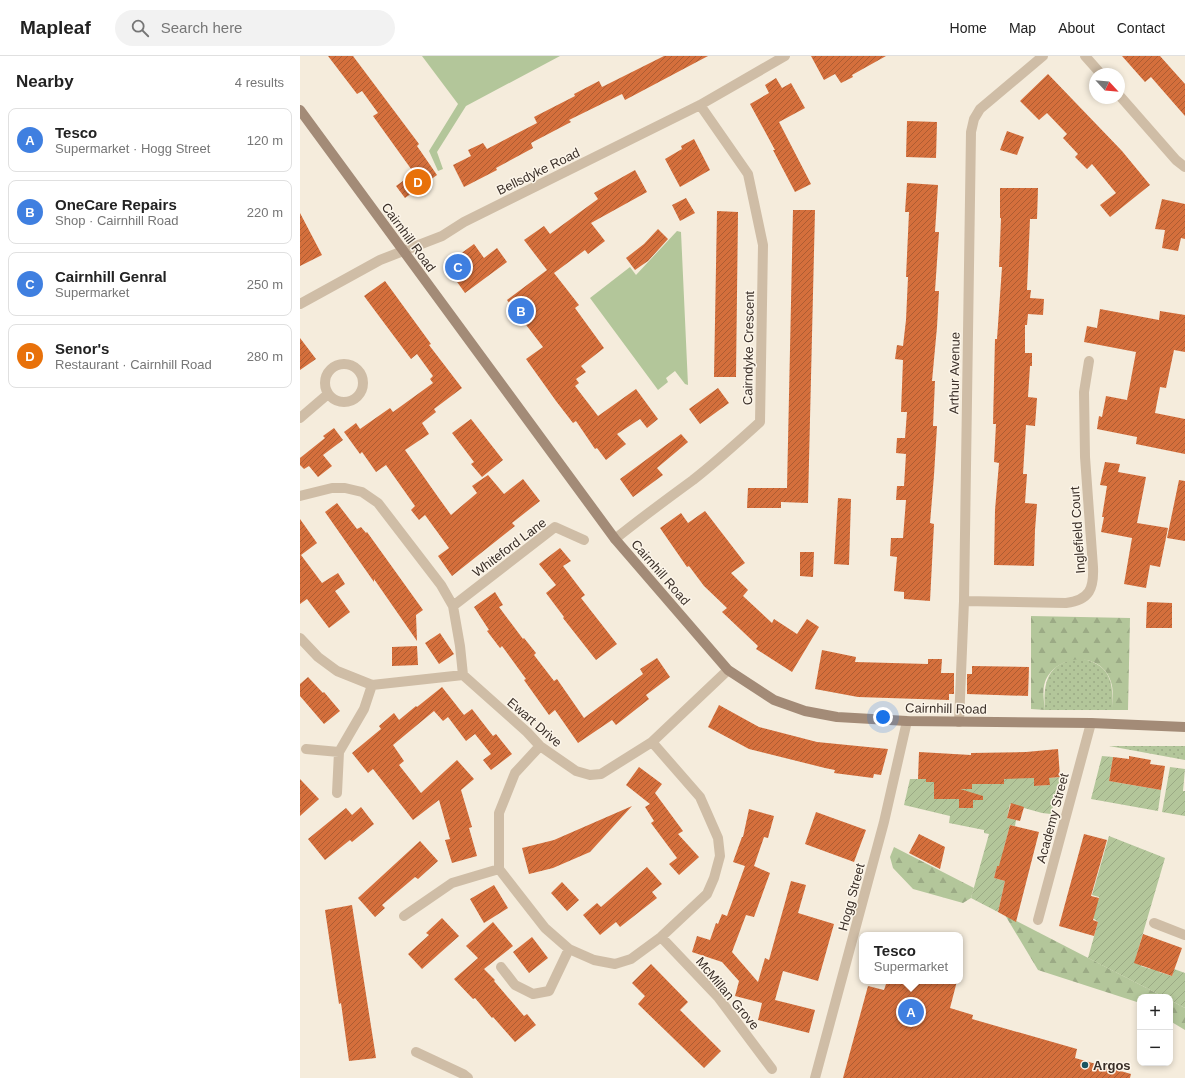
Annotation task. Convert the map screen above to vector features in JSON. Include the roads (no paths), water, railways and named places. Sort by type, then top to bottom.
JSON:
[{"type":"main road","name":"Cairnhill Road","points":[[300,110],[615,539],[728,670],[774,700],[805,711],[837,717],[907,721],[1091,723],[1185,727]]},
{"type":"street","name":"Bellsdyke Road","points":[[300,304],[380,260],[442,236],[464,222],[700,105],[785,56]]},
{"type":"street","name":"Arthur Avenue","points":[[959,722],[964,601],[972,126],[976,114],[980,109],[1043,56]]},
{"type":"street","points":[[1085,56],[1096,68]]},
{"type":"street","points":[[1125,102],[1176,160],[1185,167]]},
{"type":"street","name":"Cairndyke Crescent","points":[[615,539],[729,451],[760,422],[763,244],[748,174],[700,105]]},
{"type":"street","name":"Inglefield Court","points":[[964,601],[1066,603],[1080,599],[1090,591],[1094,582],[1085,457],[1084,392],[1090,361]]},
{"type":"street","points":[[300,418],[328,394]]},
{"type":"street","points":[[300,496],[332,488],[345,488],[362,492],[378,503],[440,585],[454,606],[463,675],[372,685],[337,671],[318,657],[300,638]]},
{"type":"street","name":"Whiteford Lane","points":[[454,606],[555,527],[584,540]]},
{"type":"street","name":"Ewart Drive","points":[[463,675],[527,732],[540,746],[576,771],[590,775],[601,774],[652,742],[728,670]]},
{"type":"street","points":[[337,793],[338,752],[364,708],[372,685]]},
{"type":"street","name":"Hogg Street","points":[[816,1078],[884,822],[907,721]]},
{"type":"street","name":"Academy Street","points":[[1038,920],[1091,723]]},
{"type":"street","points":[[540,746],[514,773],[499,813],[500,869],[545,928],[569,949],[594,960],[615,964],[631,959],[661,937],[707,894],[714,878],[720,856],[718,838],[700,797],[652,742]]},
{"type":"street","points":[[306,749],[338,752]]},
{"type":"street","points":[[404,916],[452,883],[500,869]]},
{"type":"street","points":[[1154,923],[1185,936]]},
{"type":"street","name":"McMillan Grove","points":[[661,937],[718,997],[772,1069]]},
{"type":"street","points":[[501,967],[515,985],[533,994],[550,991],[569,949]]},
{"type":"street","points":[[416,1052],[463,1074],[468,1078]]},
{"type":"place","name":"Senor's","points":[[418,182]]},
{"type":"place","name":"Cairnhill Genral","points":[[458,267]]},
{"type":"place","name":"OneCare Repairs","points":[[521,311]]},
{"type":"place","name":"Tesco","points":[[911,1012]]},
{"type":"place","name":"Argos","points":[[1085,1065]]}]
